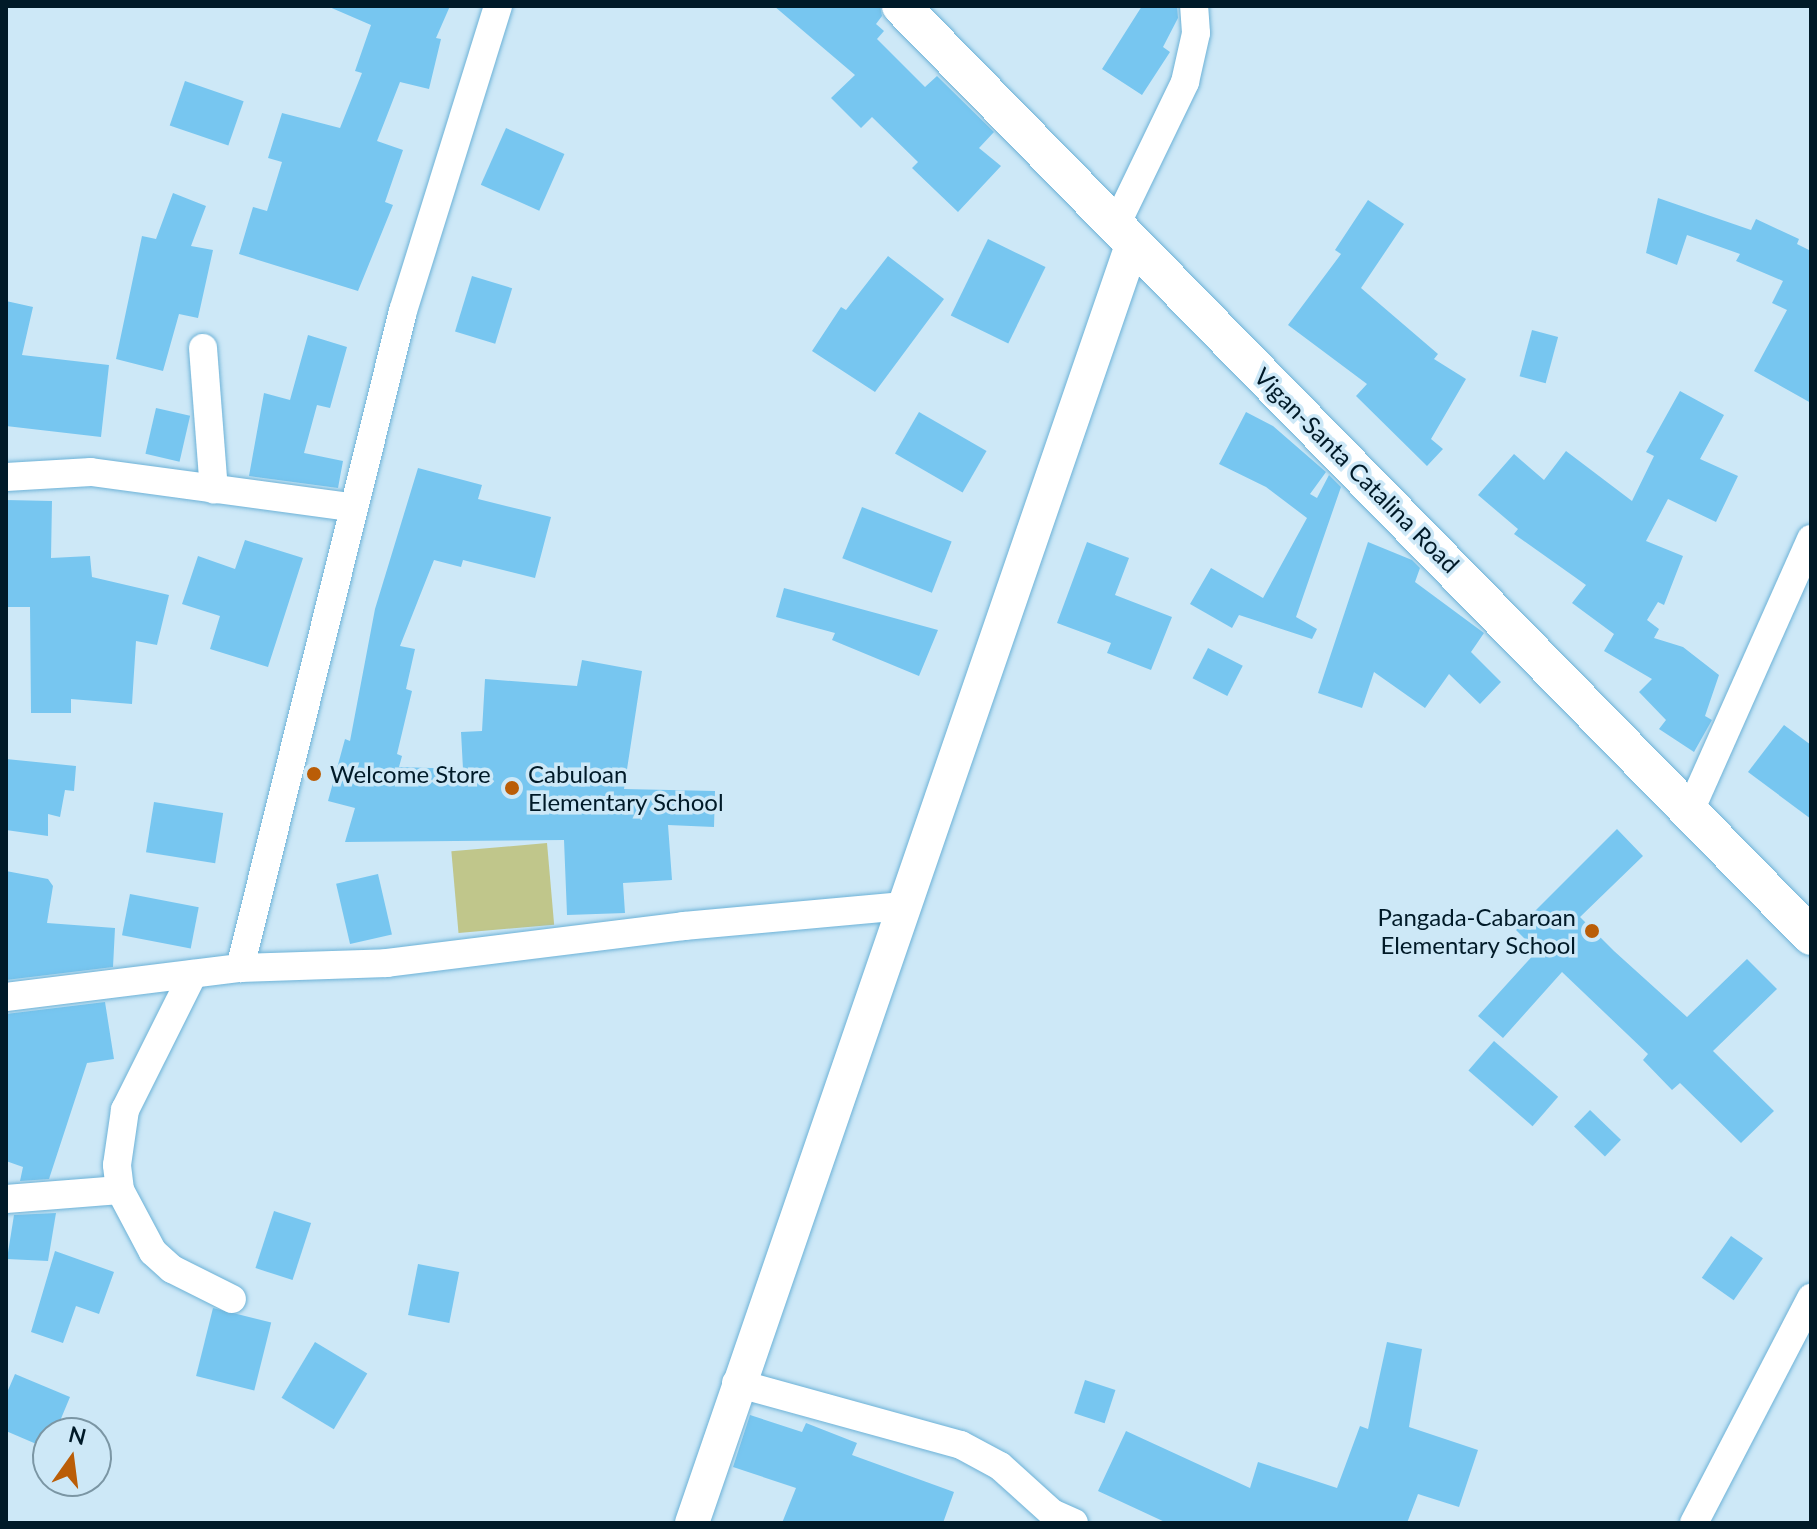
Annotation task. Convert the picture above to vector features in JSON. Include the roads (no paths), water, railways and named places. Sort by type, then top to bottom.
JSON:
[{"type":"main road","name":"Vigan-Santa Catalina Road","points":[[901,6],[1811,936]]},
{"type":"street","points":[[240,968],[351,507],[433,209],[498,6]]},
{"type":"street","points":[[692,1523],[736,1383],[903,906],[1124,234],[1185,82],[1196,33],[1194,6]]},
{"type":"street","points":[[203,348],[214,490]]},
{"type":"street","points":[[6,477],[91,472],[351,507]]},
{"type":"street","points":[[1689,813],[1811,539]]},
{"type":"street","points":[[6,997],[240,968],[387,963],[684,926],[903,906]]},
{"type":"street","points":[[193,974],[125,1110],[117,1165],[120,1190],[153,1252],[172,1269],[232,1299]]},
{"type":"street","points":[[6,1199],[120,1190]]},
{"type":"street","points":[[1694,1523],[1811,1298]]},
{"type":"street","points":[[736,1383],[961,1445],[1000,1466],[1043,1506],[1074,1523]]},
{"type":"place","name":"Welcome Store","points":[[314,774]]},
{"type":"place","name":"Cabuloan Elementary School","points":[[512,788]]},
{"type":"place","name":"Pangada-Cabaroan Elementary School","points":[[1592,931]]}]
